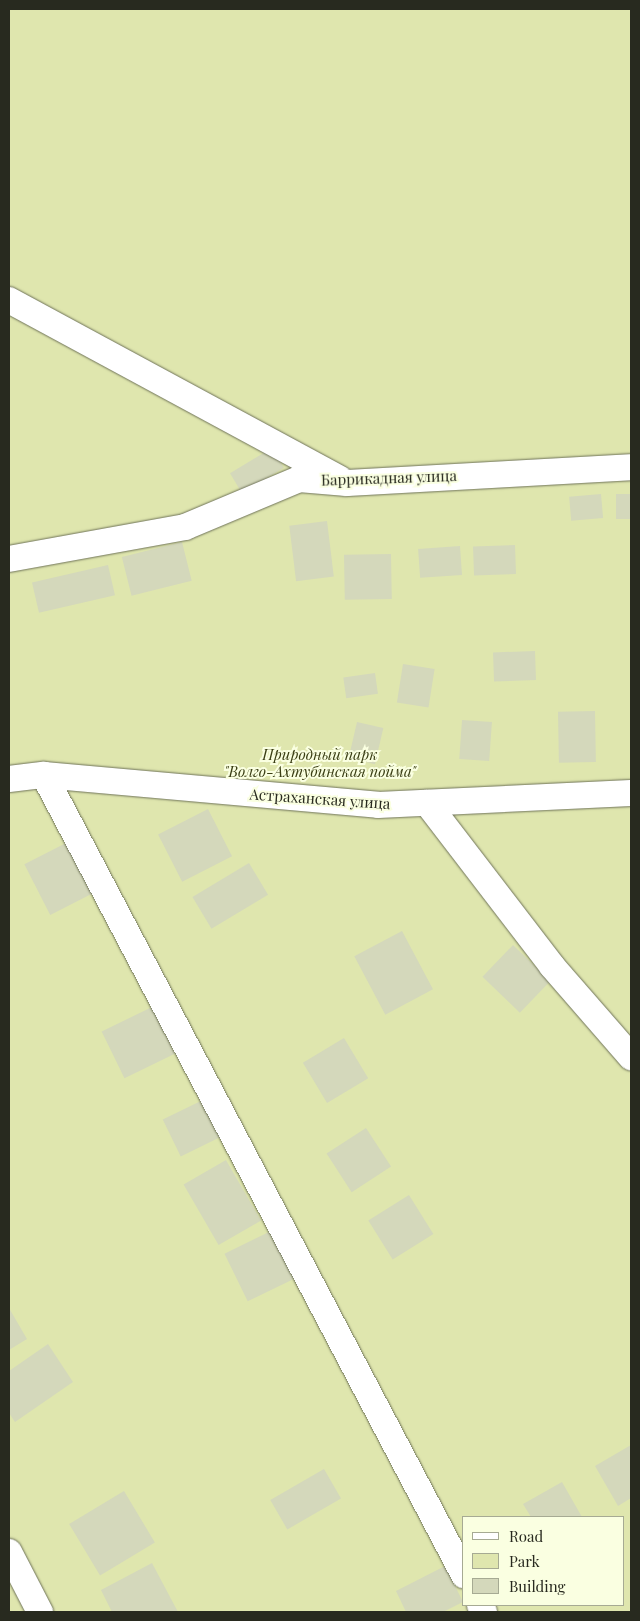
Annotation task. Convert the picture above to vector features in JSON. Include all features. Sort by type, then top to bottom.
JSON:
[{"type":"street","points":[[9,300],[347,482]]},
{"type":"street","name":"Баррикадная улица","points":[[9,559],[185,527],[300,479],[347,482],[631,467]]},
{"type":"street","points":[[44,776],[462,1571]]},
{"type":"street","name":"Астраханская улица","points":[[9,779],[44,776],[378,805],[631,793]]},
{"type":"street","points":[[427,803],[552,966],[631,1057]]},
{"type":"street","points":[[9,1552],[40,1612]]},
{"type":"green space","name":"Природный парк \"Волго-Ахтубинская пойма\"","points":[[9,9],[631,9],[631,1612],[9,1612]]},
{"type":"building","points":[[272,448],[284,468],[242,493],[230,473]]},
{"type":"building","points":[[601,494],[603,518],[571,521],[569,497]]},
{"type":"building","points":[[616,494],[631,494],[631,519],[616,519]]},
{"type":"building","points":[[327,521],[334,577],[296,581],[289,526]]},
{"type":"building","points":[[182,542],[192,581],[132,596],[122,557]]},
{"type":"building","points":[[515,545],[516,574],[474,575],[473,546]]},
{"type":"building","points":[[460,546],[462,575],[420,578],[418,549]]},
{"type":"building","points":[[391,554],[392,599],[345,600],[344,555]]},
{"type":"building","points":[[108,565],[115,595],[39,613],[32,583]]},
{"type":"building","points":[[535,651],[536,680],[494,681],[493,652]]},
{"type":"building","points":[[403,664],[435,669],[429,708],[397,703]]},
{"type":"building","points":[[375,673],[378,694],[346,698],[343,677]]},
{"type":"building","points":[[595,711],[596,762],[559,763],[558,712]]},
{"type":"building","points":[[462,720],[492,722],[489,761],[459,759]]},
{"type":"building","points":[[357,722],[383,728],[375,764],[349,758]]},
{"type":"building","points":[[208,809],[232,856],[182,882],[158,834]]},
{"type":"building","points":[[68,842],[94,893],[50,915],[24,864]]},
{"type":"building","points":[[249,863],[268,895],[211,929],[192,897]]},
{"type":"building","points":[[402,931],[433,989],[385,1015],[354,956]]},
{"type":"building","points":[[513,945],[550,981],[520,1013],[482,977]]},
{"type":"building","points":[[152,1007],[175,1054],[124,1078],[102,1032]]},
{"type":"building","points":[[344,1038],[368,1078],[327,1103],[303,1063]]},
{"type":"building","points":[[205,1099],[223,1136],[181,1156],[163,1120]]},
{"type":"building","points":[[366,1128],[391,1167],[352,1192],[327,1154]]},
{"type":"building","points":[[226,1160],[261,1221],[219,1245],[184,1184]]},
{"type":"building","points":[[409,1195],[433,1234],[393,1259],[368,1220]]},
{"type":"building","points":[[273,1230],[296,1278],[248,1301],[224,1254]]},
{"type":"building","points":[[9,1308],[27,1339],[9,1350]]},
{"type":"building","points":[[48,1344],[73,1382],[15,1422],[9,1413],[9,1371]]},
{"type":"building","points":[[631,1445],[631,1498],[618,1506],[595,1466]]},
{"type":"building","points":[[324,1469],[341,1498],[287,1529],[270,1500]]},
{"type":"building","points":[[562,1482],[581,1516],[530,1516],[523,1504]]},
{"type":"building","points":[[124,1491],[155,1542],[100,1575],[69,1524]]},
{"type":"building","points":[[152,1563],[178,1612],[112,1612],[101,1590]]},
{"type":"building","points":[[445,1566],[462,1602],[443,1612],[406,1612],[396,1591]]}]
